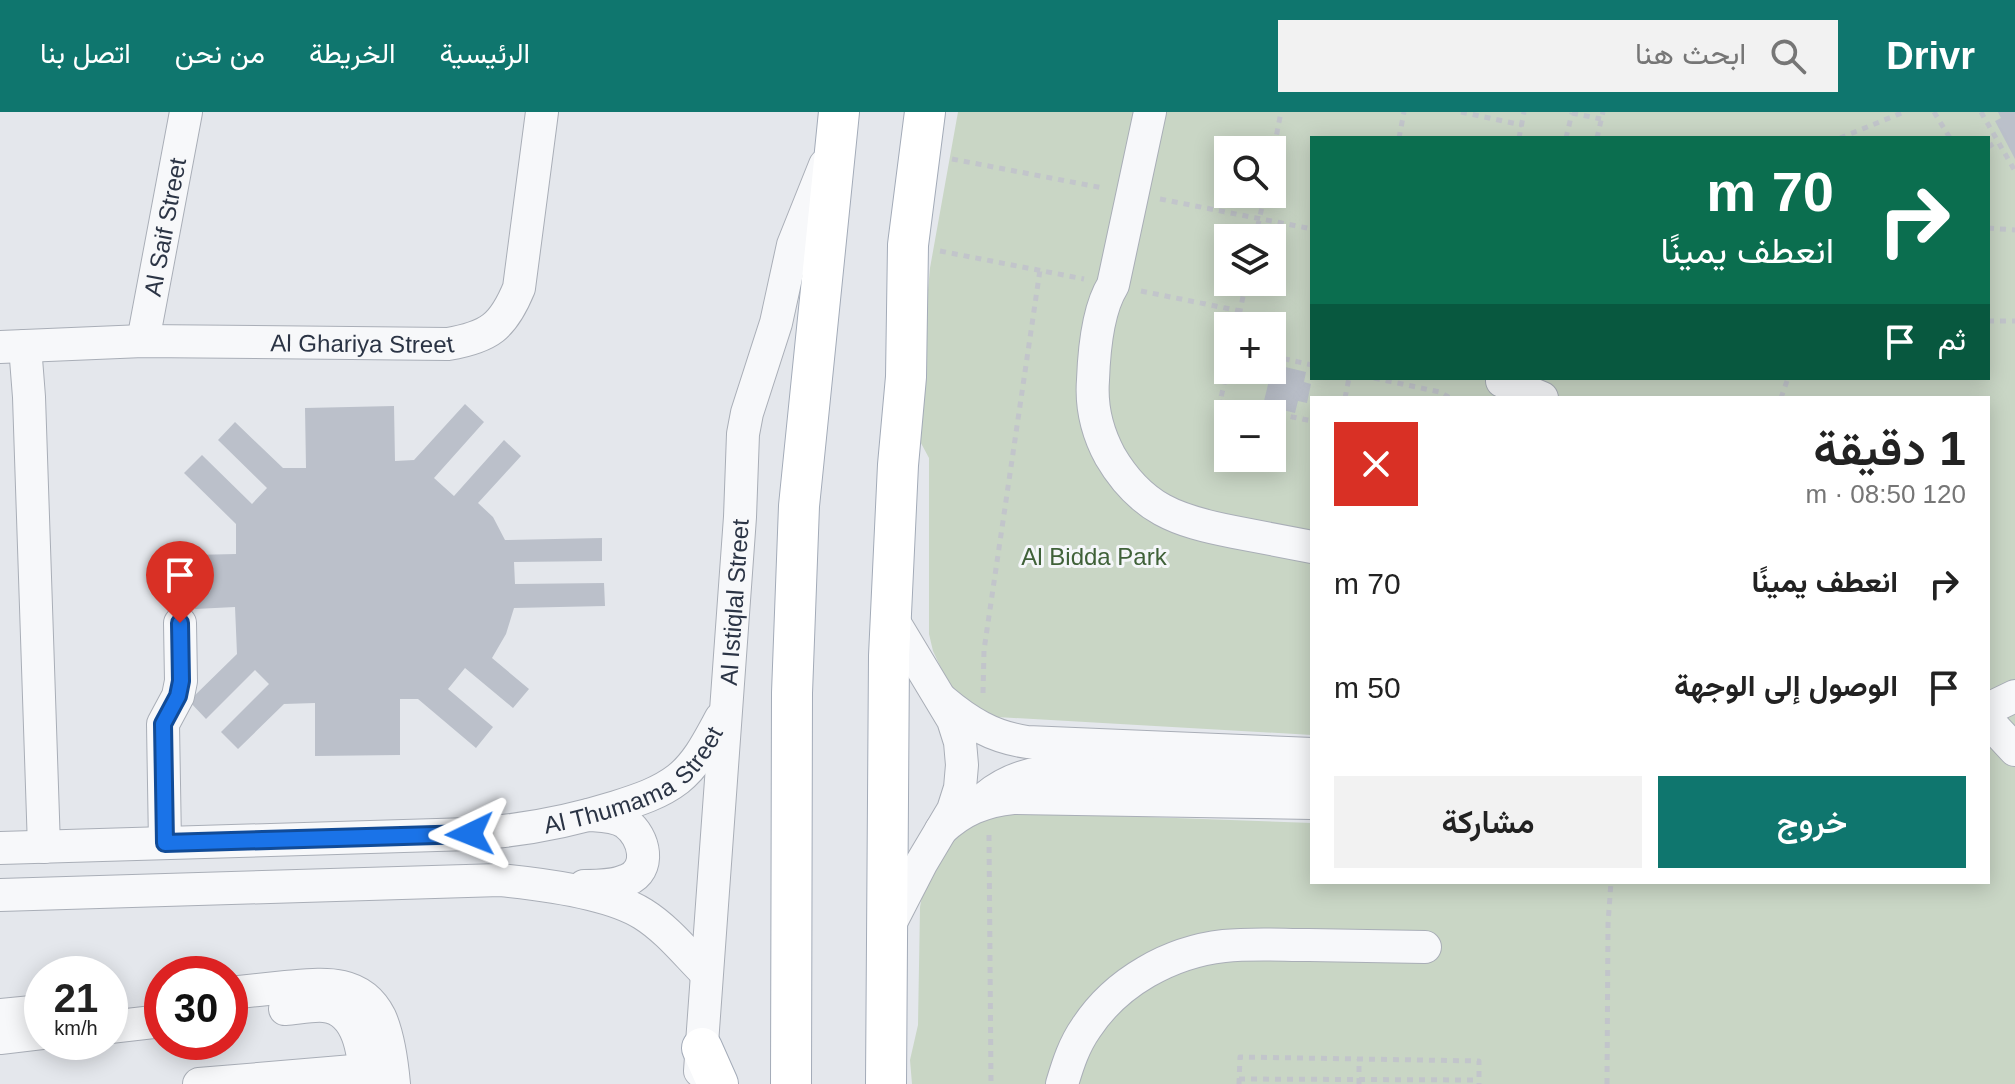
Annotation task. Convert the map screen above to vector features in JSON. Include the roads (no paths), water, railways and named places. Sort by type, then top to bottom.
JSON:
[{"type":"main road","points":[[886,1084],[889,656],[898,465],[906,377],[908,245],[926,118]]},
{"type":"main road","name":"Al Istiqlal Street","points":[[791,1084],[792,693],[799,506],[837,124]]},
{"type":"main road","points":[[700,1066],[718,1084]]},
{"type":"street","name":"Al Saif Street","points":[[143,341],[186,112]]},
{"type":"street","name":"Al Ghariya Street","points":[[13,346],[143,341],[448,344],[472,340],[494,329],[510,311],[519,288],[542,112]]},
{"type":"street","points":[[1150,112],[1113,285],[1102,312],[1092,390],[1098,429],[1105,447],[1128,481],[1160,510],[1201,526],[1310,547]]},
{"type":"street","name":"Al Istiqlal Street","points":[[700,1066],[740,517],[743,434],[778,314],[793,245],[817,188],[837,124]]},
{"type":"street","points":[[1113,285],[1118,304],[1110,370],[1111,391],[1121,430],[1143,466],[1177,496],[1198,505],[1310,531]]},
{"type":"street","points":[[13,346],[30,413],[44,847]]},
{"type":"street","points":[[1502,392],[1529,396]]},
{"type":"street","points":[[888,928],[953,810],[960,788],[962,765],[960,742],[953,720],[891,617]]},
{"type":"street","points":[[165,843],[163,724],[178,696],[181,681],[180,623]]},
{"type":"street","points":[[1990,708],[2015,696]]},
{"type":"street","points":[[942,700],[962,718],[986,731],[1027,742],[1310,754]]},
{"type":"street","name":"Al Thumama Street","points":[[0,848],[470,834],[534,828],[589,815],[651,795],[678,779],[693,764],[724,712]]},
{"type":"street","points":[[1990,723],[2015,750]]},
{"type":"street","points":[[983,803],[1001,786],[1021,776],[1063,770],[1310,782]]},
{"type":"street","points":[[941,830],[962,813],[983,803],[1013,798],[1310,803]]},
{"type":"street","points":[[0,895],[500,880],[552,886],[601,886],[616,884],[637,875],[642,868],[643,850],[636,834],[619,819],[589,815]]},
{"type":"street","points":[[552,886],[635,909],[659,926],[706,973]]},
{"type":"street","points":[[1062,1084],[1077,1043],[1102,1008],[1152,968],[1174,958],[1197,951],[1245,945],[1425,947]]},
{"type":"street","points":[[248,991],[328,983],[349,988],[366,999],[379,1016],[386,1036],[380,1077]]},
{"type":"street","points":[[248,1013],[315,1006],[336,1008],[352,1022],[380,1077]]},
{"type":"street","points":[[0,1015],[24,1013]]},
{"type":"street","points":[[0,1038],[24,1035]]},
{"type":"street","points":[[199,1084],[380,1077]]},
{"type":"park label","name":"Al Bidda Park","points":[[1094,556]]}]
